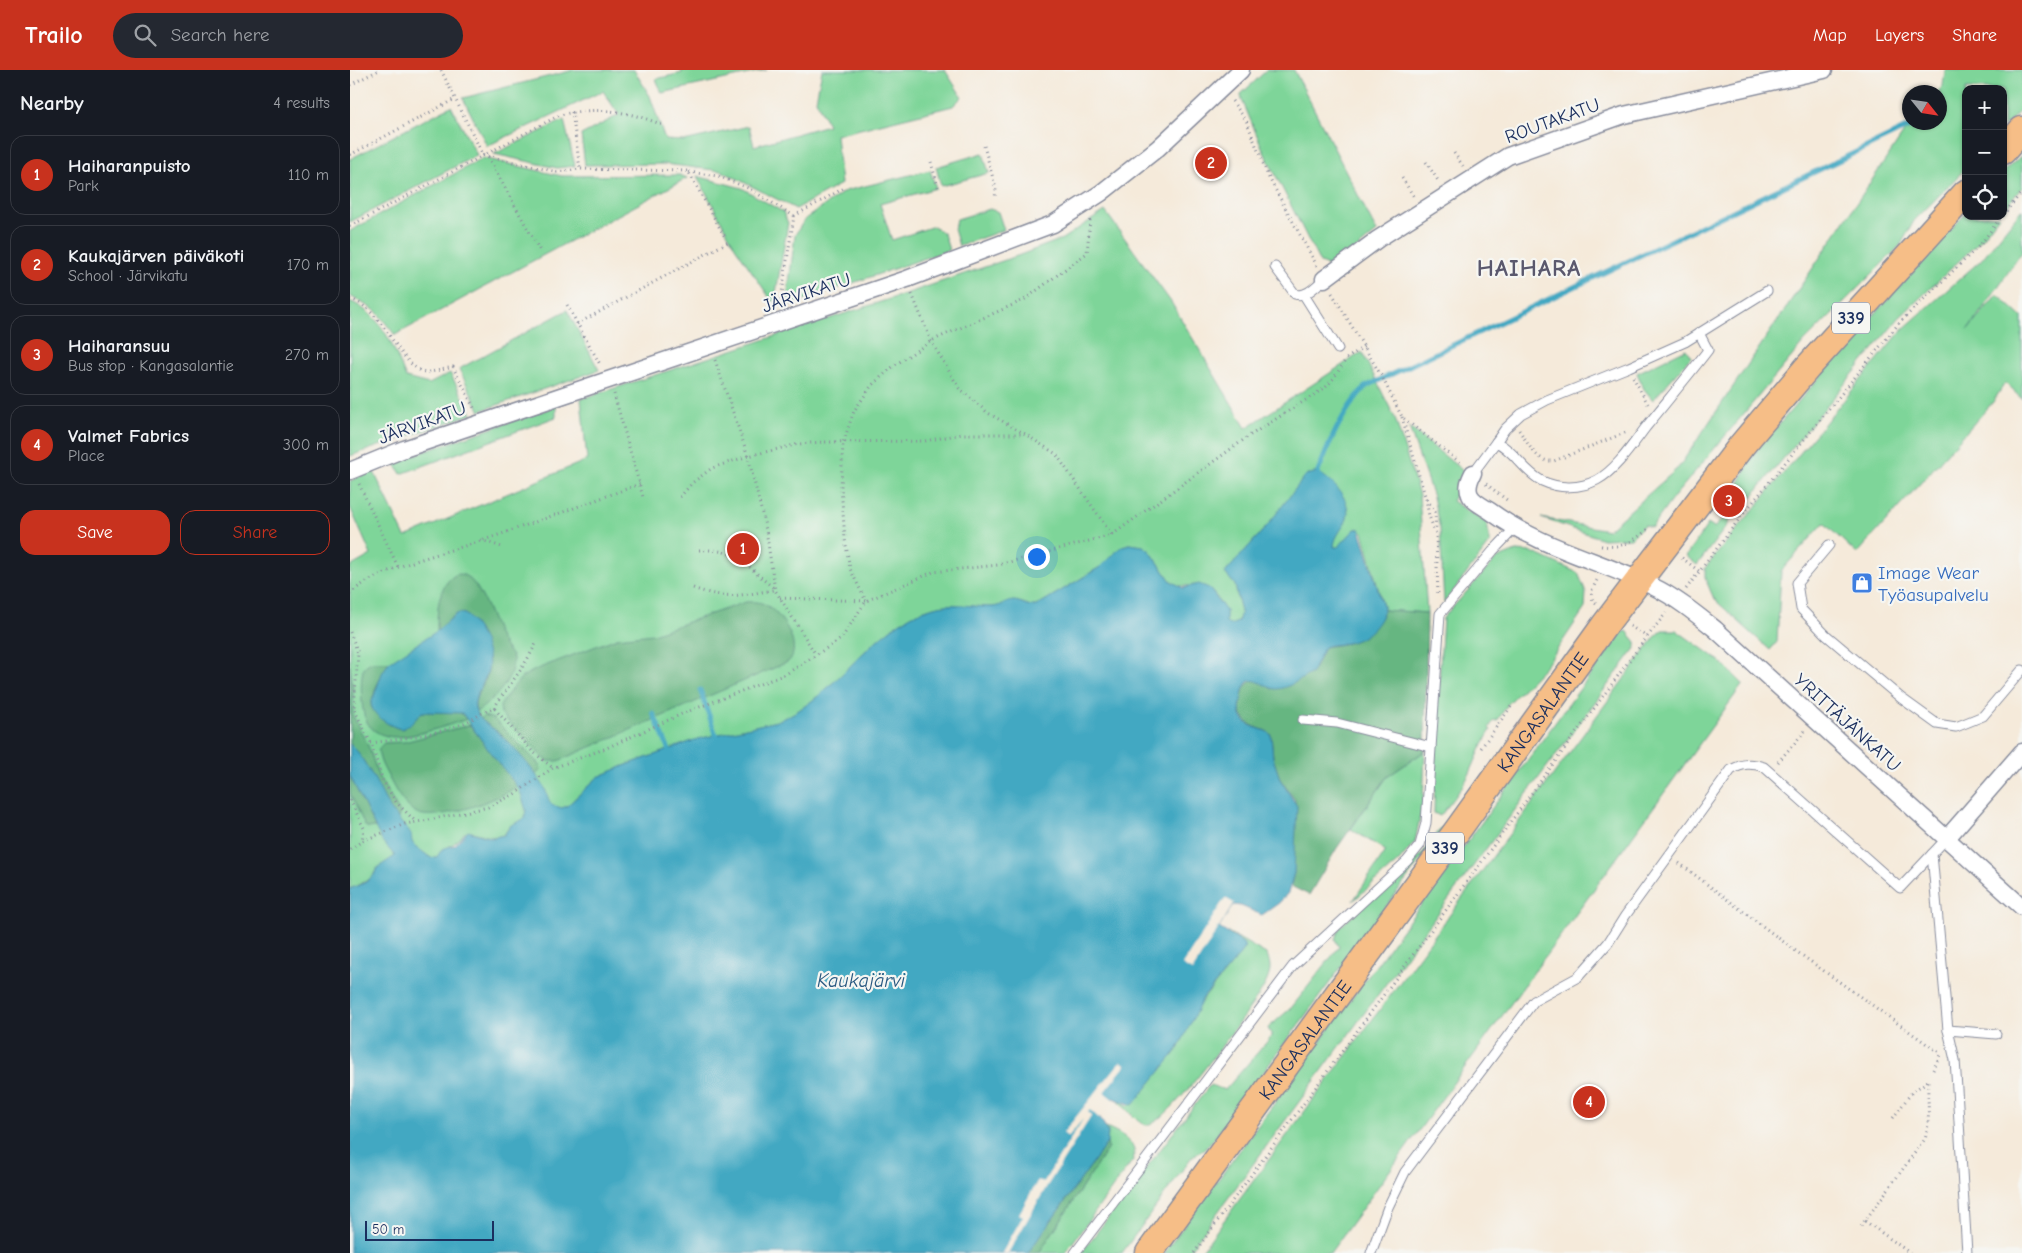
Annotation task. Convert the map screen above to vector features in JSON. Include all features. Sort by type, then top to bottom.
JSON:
[{"type":"main road","points":[[2007,147],[2022,130]]},
{"type":"main road","points":[[2007,156],[2022,143]]},
{"type":"main road","name":"KANGASALANTIE","points":[[1149,1253],[1639,580],[1770,410],[1962,197]]},
{"type":"street","name":"ROUTAKATU","points":[[1324,279],[1378,239],[1508,156],[1624,115],[1824,70]]},
{"type":"street","name":"JÄRVIKATU","points":[[352,471],[404,449],[606,375],[710,345],[907,279],[1053,224],[1101,193],[1158,148],[1209,100],[1234,72]]},
{"type":"street","name":"YRITTÄJÄNKATU","points":[[1473,473],[1468,488],[1472,498],[1516,528],[1552,546],[1639,580],[1677,600],[1715,629],[2022,907]]},
{"type":"street","points":[[1947,838],[2022,752]]},
{"type":"lane","points":[[1275,267],[1295,294],[1304,295],[1324,279]]},
{"type":"lane","points":[[1473,473],[1520,414],[1547,400],[1630,367],[1685,342],[1767,291]]},
{"type":"lane","points":[[1304,295],[1338,349]]},
{"type":"lane","points":[[1496,442],[1504,446],[1520,465],[1542,481],[1562,487],[1582,486],[1598,479],[1620,460],[1708,350],[1700,333]]},
{"type":"lane","points":[[1075,1253],[1293,966],[1407,861],[1420,845],[1426,823],[1440,614],[1493,550],[1516,528]]},
{"type":"lane","points":[[1829,545],[1797,583],[1800,609],[1826,635],[1901,698],[1937,724],[1956,727],[1983,716],[2022,670]]},
{"type":"lane","points":[[1302,720],[1337,723],[1431,746]]},
{"type":"lane","points":[[1371,1253],[1388,1207],[1406,1172],[1417,1157],[1534,1001],[1578,977],[1608,943],[1731,770],[1740,765],[1753,763],[1770,771],[1900,888],[1947,838]]},
{"type":"lane","points":[[1932,854],[1948,1030],[1955,1060],[1967,1253]]},
{"type":"lane","points":[[1948,1030],[1996,1034]]},
{"type":"path","points":[[350,85],[379,70]]},
{"type":"path","points":[[441,70],[483,156]]},
{"type":"path","points":[[1209,100],[1218,110],[1230,98],[1246,120],[1268,176],[1324,279],[1365,346],[1389,390],[1402,417],[1426,498],[1429,516],[1436,534]]},
{"type":"path","points":[[350,155],[455,99]]},
{"type":"path","points":[[350,226],[560,115],[572,112],[612,110],[639,115],[663,125]]},
{"type":"path","points":[[572,112],[580,169]]},
{"type":"path","points":[[984,146],[996,188],[995,198]]},
{"type":"path","points":[[483,156],[557,172],[580,169],[688,172],[718,176],[748,188],[794,216]]},
{"type":"path","points":[[488,157],[540,251]]},
{"type":"path","points":[[931,162],[938,187]]},
{"type":"path","points":[[1426,162],[1447,195]]},
{"type":"path","points":[[578,324],[727,241],[688,172]]},
{"type":"path","points":[[1402,178],[1423,210]]},
{"type":"path","points":[[794,216],[846,187]]},
{"type":"path","points":[[2007,211],[2022,192]]},
{"type":"path","points":[[779,310],[794,216]]},
{"type":"path","points":[[866,601],[850,569],[845,539],[841,487],[843,443],[854,411],[872,385],[931,341],[1024,300],[1087,253],[1090,217]]},
{"type":"path","points":[[1194,1253],[1637,650],[1740,518],[1900,322],[1980,245],[2000,220]]},
{"type":"path","points":[[907,279],[931,341],[959,388],[988,413],[1056,454],[1112,535]]},
{"type":"path","points":[[350,299],[369,310],[417,369],[425,372],[453,367],[472,404]]},
{"type":"path","points":[[567,305],[606,375],[644,497]]},
{"type":"path","points":[[710,345],[748,456],[766,530],[775,590]]},
{"type":"path","points":[[780,598],[866,601],[933,572],[998,566],[1112,535],[1250,436],[1325,388],[1346,359],[1365,346]]},
{"type":"path","points":[[1630,367],[1635,382],[1655,416]]},
{"type":"path","points":[[1402,417],[1514,506]]},
{"type":"path","points":[[1513,422],[1540,459],[1546,462],[1554,461],[1649,423]]},
{"type":"path","points":[[680,497],[692,482],[712,468],[748,456],[799,444],[925,441],[962,434],[1025,434]]},
{"type":"path","points":[[352,471],[398,567]]},
{"type":"path","points":[[350,594],[356,588],[398,567],[640,484]]},
{"type":"path","points":[[1426,498],[1435,512],[1440,614]]},
{"type":"path","points":[[1729,501],[1727,510],[1740,518]]},
{"type":"path","points":[[1596,544],[1610,547],[1630,544],[1647,530],[1699,571]]},
{"type":"path","points":[[481,540],[502,547]]},
{"type":"path","points":[[699,550],[717,551],[737,556],[775,590],[816,655]]},
{"type":"path","points":[[693,588],[711,595],[729,597],[775,590]]},
{"type":"path","points":[[350,849],[362,841],[405,824],[488,807],[513,795],[553,768],[604,749],[709,703],[786,674],[841,639],[866,601]]},
{"type":"path","points":[[350,632],[358,653],[354,709],[371,742],[383,780],[396,802],[416,821]]},
{"type":"path","points":[[371,742],[407,738],[464,723],[482,711],[494,708],[509,684],[529,660],[536,644]]},
{"type":"path","points":[[1481,748],[1513,704]]},
{"type":"path","points":[[494,708],[532,751],[553,768]]},
{"type":"path","points":[[1770,771],[1815,719]]},
{"type":"path","points":[[350,800],[364,828],[362,841]]},
{"type":"path","points":[[1669,855],[1794,949],[1941,1054],[1955,1060]]},
{"type":"path","points":[[1934,1070],[1941,1054]]},
{"type":"path","points":[[1862,1226],[1925,1139],[1929,1125],[1926,1100],[1928,1080],[1912,1092],[1893,1118]]},
{"type":"path","points":[[1865,1221],[1910,1253]]},
{"type":"green space","points":[[574,70],[634,70],[650,96],[665,140],[684,141],[749,126],[754,146],[828,125],[816,100],[822,70],[945,70],[962,97],[953,106],[836,135],[841,184],[796,209],[722,171],[665,164],[585,165],[581,135],[619,115],[603,91],[487,146],[463,98]]},
{"type":"green space","points":[[681,70],[767,70],[662,93],[656,79],[682,73]]},
{"type":"green space","points":[[1267,70],[1294,70],[1377,232],[1333,268],[1320,263],[1264,152],[1242,100],[1241,94]]},
{"type":"green space","points":[[1945,70],[2022,70],[2022,109],[2007,124],[2007,85],[1962,85],[1962,172],[1914,221],[1900,246],[1804,342],[1673,498],[1652,527],[1644,525],[1631,538],[1603,539],[1541,518],[1608,530],[1679,467],[1906,130],[1947,130],[1947,85],[1943,85]]},
{"type":"green space","points":[[451,106],[477,155],[350,222],[350,159]]},
{"type":"green space","points":[[564,120],[575,166],[557,168],[494,154]]},
{"type":"green space","points":[[983,153],[989,173],[941,186],[936,167]]},
{"type":"green space","points":[[2022,155],[2022,187],[2007,206],[2007,175],[2007,168]]},
{"type":"green space","points":[[483,158],[562,176],[680,175],[687,178],[395,335],[376,311],[350,296],[350,231]]},
{"type":"green space","points":[[930,170],[936,188],[880,204],[892,240],[934,226],[944,234],[949,250],[786,306],[795,235],[805,219],[845,191]]},
{"type":"green space","points":[[697,176],[742,188],[783,212],[788,223],[774,304],[735,247]]},
{"type":"green space","points":[[990,209],[998,212],[1004,230],[959,246],[954,229],[957,219]]},
{"type":"green space","points":[[2022,209],[2022,252],[1968,330],[1997,294],[2022,317],[2022,399],[2005,383],[1993,402],[1857,554],[1824,523],[1781,571],[1777,642],[1770,650],[1714,599],[1705,578],[1705,568],[1902,330],[1981,260]]},
{"type":"green space","points":[[1105,211],[1171,302],[1246,428],[1362,352],[1395,418],[1419,495],[1427,613],[1384,610],[1363,532],[1357,528],[1335,548],[1334,541],[1267,526],[1225,573],[1235,585],[1241,612],[1238,622],[1230,625],[1226,623],[1226,613],[1217,598],[1206,587],[1202,585],[1178,585],[1171,581],[1150,551],[1143,546],[1130,544],[1122,546],[1100,567],[1036,606],[1017,602],[991,607],[948,605],[934,607],[911,616],[872,644],[818,696],[799,710],[777,721],[698,739],[624,766],[598,777],[567,806],[562,808],[552,806],[509,827],[504,835],[492,837],[474,832],[464,833],[437,857],[431,858],[423,853],[377,868],[372,878],[350,889],[350,567],[371,555],[350,507],[350,481],[373,470],[405,537],[587,460],[581,399],[1020,255],[1062,239]]},
{"type":"green space","points":[[1962,217],[1962,220],[1996,220],[1979,242],[1899,318],[1741,510],[1736,505],[1744,494],[1738,484],[1757,450],[1853,338]]},
{"type":"green space","points":[[350,301],[371,315],[386,333],[406,378],[429,384],[450,373],[472,414],[350,456]]},
{"type":"green space","points":[[567,310],[599,370],[480,411],[459,369]]},
{"type":"green space","points":[[1686,349],[1691,357],[1653,400],[1644,389],[1637,373]]},
{"type":"green space","points":[[556,406],[556,417],[401,474],[394,462]]},
{"type":"green space","points":[[1409,427],[1467,474],[1452,501],[1487,523],[1490,543],[1444,603],[1440,529],[1433,497]]},
{"type":"green space","points":[[1725,515],[1729,518],[1729,523],[1697,565],[1686,556],[1708,524],[1714,528]]},
{"type":"green space","points":[[1516,551],[1532,552],[1578,573],[1586,592],[1585,608],[1548,663],[1508,704],[1497,721],[1494,720],[1468,777],[1440,816],[1434,813],[1436,732],[1443,618],[1496,559]]},
{"type":"green space","points":[[457,574],[465,576],[479,590],[503,644],[513,658],[510,674],[506,682],[489,702],[476,712],[475,701],[488,671],[486,648],[483,640],[465,614],[455,615],[437,631],[438,607],[442,591],[445,584]]},
{"type":"green space","points":[[746,602],[758,602],[766,605],[784,623],[792,639],[793,648],[792,656],[788,662],[558,761],[548,761],[544,758],[501,714],[500,706],[510,691],[522,677],[537,669],[617,638],[653,634]]},
{"type":"green space","points":[[1384,610],[1427,613],[1425,751],[1387,777],[1337,848],[1309,895],[1291,886],[1294,873],[1295,800],[1280,779],[1273,758],[1271,735],[1250,725],[1241,713],[1240,702],[1244,690],[1250,682],[1259,681],[1272,689],[1315,668],[1324,647],[1348,643],[1382,616]]},
{"type":"green space","points":[[1663,630],[1676,630],[1721,662],[1743,684],[1330,1253],[1200,1253],[1655,637]]},
{"type":"green space","points":[[1627,631],[1636,642],[1636,647],[1188,1253],[1164,1253],[1622,632]]},
{"type":"green space","points":[[371,662],[389,662],[376,687],[371,706],[389,724],[403,729],[422,712],[459,712],[467,719],[427,732],[404,736],[387,736],[377,732],[366,720],[362,703],[363,670]]},
{"type":"green space","points":[[350,666],[353,687],[353,716],[370,750],[378,776],[400,813],[398,818],[385,800],[364,761],[350,744]]},
{"type":"green space","points":[[484,716],[494,719],[540,765],[541,770],[535,775],[502,735],[480,719]]},
{"type":"green space","points":[[470,725],[517,786],[498,797],[455,812],[428,815],[414,812],[402,800],[392,785],[380,760],[379,748],[384,743],[404,742]]},
{"type":"green space","points":[[1425,751],[1423,802],[1415,842],[1399,861],[1353,901],[1386,851],[1351,829],[1387,777]]},
{"type":"green space","points":[[350,776],[375,827],[369,828],[365,826],[350,793]]},
{"type":"green space","points":[[1446,826],[1210,1144],[1191,1158],[1122,1253],[1081,1253],[1210,1085],[1225,1090],[1272,1036],[1268,1028],[1292,1007],[1339,947],[1335,939],[1340,927],[1422,854],[1441,828]]},
{"type":"green space","points":[[1228,932],[1266,954],[1270,965],[1267,980],[1238,1025],[1187,1091],[1156,1121],[1146,1125],[1138,1121],[1116,1099],[1129,1106],[1178,1049],[1199,1004],[1245,948],[1243,943]]},
{"type":"green space","points":[[1104,1126],[1115,1131],[1131,1143],[1134,1154],[1133,1160],[1065,1253],[1039,1253],[1108,1148],[1108,1132]]},
{"type":"green space","points":[[1107,1143],[1108,1148],[1039,1253],[1028,1253]]},
{"type":"water","name":"Kaukajärvi","points":[[1318,472],[1340,491],[1347,504],[1347,518],[1334,543],[1334,547],[1338,547],[1355,529],[1360,529],[1384,610],[1378,622],[1365,636],[1344,644],[1324,647],[1312,673],[1286,687],[1277,689],[1252,680],[1244,687],[1240,705],[1241,715],[1247,723],[1271,735],[1273,758],[1280,779],[1297,806],[1294,873],[1288,893],[1279,903],[1262,915],[1241,906],[1233,905],[1219,928],[1243,943],[1245,948],[1203,998],[1178,1049],[1133,1105],[1113,1098],[1099,1116],[1108,1132],[1107,1143],[1028,1253],[350,1253],[350,889],[366,882],[374,875],[377,868],[395,856],[382,841],[350,776],[350,744],[358,752],[374,778],[390,809],[411,834],[412,842],[431,858],[437,857],[442,849],[455,845],[468,831],[491,838],[504,835],[511,825],[524,819],[526,810],[517,786],[462,713],[422,712],[410,725],[401,729],[387,723],[375,713],[371,704],[382,673],[389,662],[437,631],[455,615],[459,613],[465,614],[481,634],[489,660],[486,676],[475,700],[475,708],[479,717],[501,735],[524,759],[543,785],[552,805],[562,808],[567,806],[598,777],[624,766],[698,739],[777,721],[799,710],[837,679],[872,644],[911,616],[934,607],[948,605],[991,607],[1013,601],[1036,606],[1100,567],[1122,546],[1130,544],[1143,546],[1150,551],[1171,581],[1183,588],[1199,584],[1209,588],[1226,611],[1226,623],[1230,625],[1238,622],[1241,612],[1235,585],[1225,573],[1267,526],[1306,475]]},
{"type":"pier","points":[[1225,898],[1234,903],[1219,928],[1216,927],[1218,929],[1192,971],[1182,965]]},
{"type":"pier","points":[[1121,1061],[1126,1065],[1104,1092],[1114,1100],[1099,1118],[1090,1110],[1088,1112],[1092,1115],[1047,1186],[1008,1253],[1002,1253],[1023,1216],[1019,1214],[1038,1180],[1043,1183],[1083,1119],[1068,1137],[1063,1133]]},
{"type":"waterway","points":[[1318,472],[1343,417],[1365,387],[1902,130]]},
{"type":"waterway","points":[[700,690],[716,735]]},
{"type":"waterway","points":[[653,713],[669,750]]},
{"type":"place","name":"Kaukajärven päiväkoti","points":[[1211,163]]},
{"type":"place","name":"Haiharansuu","points":[[1729,501]]},
{"type":"place","name":"Haiharanpuisto","points":[[743,549]]},
{"type":"place","name":"Image Wear Työasupalvelu","points":[[1862,583]]},
{"type":"place","name":"Valmet Fabrics","points":[[1589,1102]]},
{"type":"district","name":"HAIHARA","points":[[1529,268]]}]
